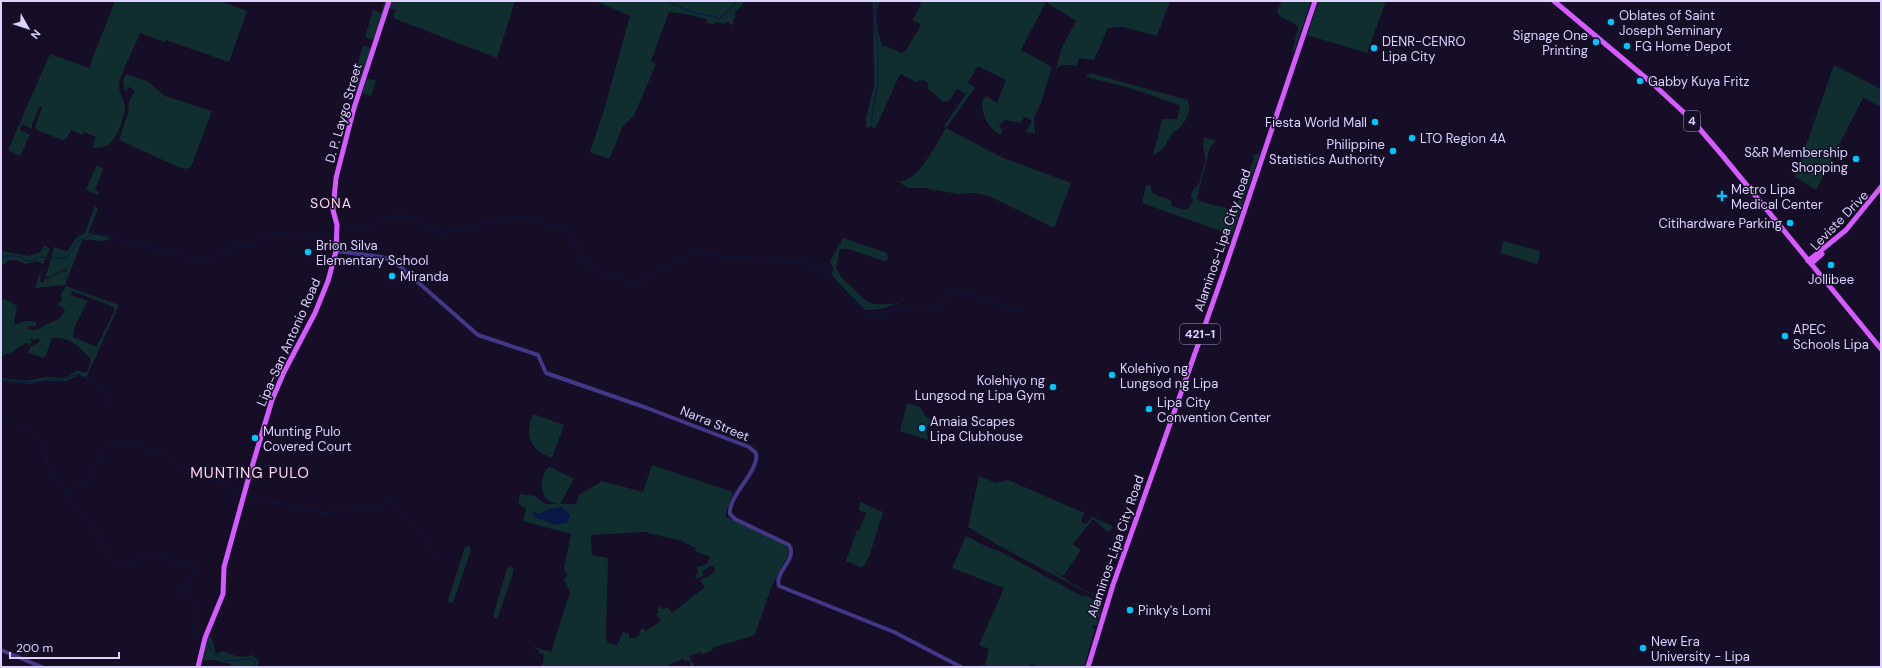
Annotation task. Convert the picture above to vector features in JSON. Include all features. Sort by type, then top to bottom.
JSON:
[{"type":"main road","name":"D. P. Laygo Street","points":[[337,232],[337,225],[333,210],[333,199],[344,146],[354,108],[389,1]]},
{"type":"main road","name":"Alaminos-Lipa City Road","points":[[1088,667],[1114,580],[1222,277],[1315,1]]},
{"type":"main road","name":"4","points":[[1554,1],[1680,109],[1722,155],[1881,349]]},
{"type":"main road","name":"Leviste Drive","points":[[1810,263],[1846,230],[1881,187]]},
{"type":"main road","name":"Leviste Drive","points":[[1810,263],[1846,233],[1881,191]]},
{"type":"main road","name":"Lipa-San Antonio Road","points":[[198,667],[205,638],[223,594],[224,566],[272,400],[284,372],[315,313],[328,282],[336,251],[337,232]]},
{"type":"street","name":"Narra Street","points":[[336,251],[382,258],[394,262],[478,335],[538,355],[546,373],[647,408],[749,447],[756,453],[756,458],[747,479],[733,499],[730,514],[735,519],[787,543],[790,547],[791,553],[778,581],[779,586],[894,632],[961,667]]},
{"type":"street","points":[[1,650],[42,667]]},
{"type":"green space","points":[[115,1],[220,1],[247,11],[229,62],[166,40],[164,42],[140,33],[120,81],[119,89],[124,101],[125,110],[119,130],[111,142],[106,146],[100,148],[92,147],[96,137],[84,132],[82,135],[71,130],[67,138],[62,140],[37,130],[35,126],[42,108],[40,106],[32,124],[32,129],[22,124],[20,130],[30,135],[20,156],[8,150],[50,54],[89,68]]},
{"type":"green space","points":[[385,1],[387,1],[375,40],[365,38],[373,10],[381,13]]},
{"type":"green space","points":[[391,1],[515,1],[497,58],[393,18],[396,10],[389,8]]},
{"type":"green space","points":[[596,1],[745,1],[734,14],[736,16],[732,21],[734,23],[732,25],[728,22],[724,24],[716,22],[714,24],[707,23],[707,19],[669,12],[651,61],[656,64],[634,116],[623,126],[609,159],[590,152],[604,110],[630,16]]},
{"type":"green space","points":[[873,1],[879,1],[876,18],[882,46],[902,53],[907,49],[920,27],[920,24],[912,20],[920,6],[921,1],[1170,1],[1157,36],[1123,27],[1108,28],[1094,60],[1079,58],[1077,66],[1063,65],[1056,69],[1061,50],[1076,21],[1046,2],[1021,50],[1052,67],[1041,103],[1034,117],[1035,133],[1026,132],[1032,121],[1024,117],[1021,123],[1004,120],[1003,123],[1001,122],[999,128],[1003,129],[1000,135],[986,120],[982,101],[986,96],[997,103],[1006,80],[978,66],[968,82],[975,88],[946,128],[944,126],[966,94],[957,89],[950,100],[944,102],[928,89],[928,83],[923,80],[916,82],[900,74],[875,129],[871,126],[867,128],[866,119],[874,85]]},
{"type":"green space","points":[[1282,1],[1311,1],[1294,52],[1292,52],[1298,28],[1293,23],[1281,17],[1277,11]]},
{"type":"green space","points":[[1319,1],[1386,1],[1367,53],[1307,35]]},
{"type":"green space","points":[[363,45],[371,49],[358,90],[351,87]]},
{"type":"green space","points":[[1834,65],[1881,89],[1881,107],[1863,98],[1816,190],[1795,177]]},
{"type":"green space","points":[[1090,73],[1188,100],[1189,109],[1187,117],[1182,125],[1173,132],[1163,149],[1153,155],[1162,119],[1177,119],[1180,108],[1179,105],[1130,88],[1086,77]]},
{"type":"green space","points":[[126,74],[147,81],[165,96],[212,111],[191,167],[186,169],[178,167],[119,140],[128,113],[129,101],[135,91],[129,87],[125,92],[123,82]]},
{"type":"green space","points":[[367,78],[376,81],[371,96],[362,93]]},
{"type":"green space","points":[[946,128],[1003,158],[1071,183],[1054,228],[989,196],[975,193],[959,194],[923,188],[908,188],[899,182],[908,179],[919,170]]},
{"type":"green space","points":[[1204,137],[1216,141],[1210,147],[1197,198],[1199,201],[1233,210],[1236,208],[1254,158],[1253,155],[1260,153],[1232,235],[1142,203],[1146,185],[1150,185],[1153,194],[1171,200],[1172,206],[1184,210],[1189,208],[1193,200],[1191,196],[1192,192],[1199,184],[1205,162],[1203,148]]},
{"type":"green space","points":[[97,165],[103,169],[95,190],[99,192],[98,195],[86,190]]},
{"type":"green space","points":[[95,206],[98,209],[88,233],[109,236],[109,239],[103,241],[82,241],[65,285],[35,288],[41,270],[40,281],[43,283],[45,278],[48,279],[63,271],[66,272],[67,268],[49,277],[46,276],[54,247],[67,252],[77,237],[85,233]]},
{"type":"green space","points":[[843,238],[887,253],[888,260],[884,261],[849,249],[840,249],[836,268],[842,278],[868,302],[873,304],[900,303],[881,309],[865,310],[836,280],[832,275],[833,268],[830,261]]},
{"type":"green space","points":[[1503,241],[1540,251],[1538,263],[1536,264],[1501,253]]},
{"type":"green space","points":[[44,245],[50,249],[43,264],[37,261],[26,264],[17,260],[9,260],[5,264],[1,264],[1,251],[29,256],[41,252]]},
{"type":"green space","points":[[66,286],[119,305],[86,378],[79,375],[66,381],[46,381],[29,384],[1,381],[1,378],[26,381],[47,377],[62,378],[69,376],[76,371],[84,373],[88,371],[91,359],[74,344],[64,339],[52,338],[45,358],[28,353],[30,347],[41,341],[38,338],[34,340],[31,338],[30,340],[33,342],[29,345],[26,343],[12,352],[1,356],[1,299],[7,300],[17,306],[14,324],[27,321],[36,323],[36,326],[29,326],[27,328],[34,331],[60,318],[65,310],[61,306],[57,305],[62,300],[61,294]],"holes":[[[72,291],[114,308],[114,312],[97,346],[73,337],[75,326],[88,301],[71,295]]]},
{"type":"green space","points":[[907,403],[920,407],[926,417],[933,420],[930,422],[928,427],[928,440],[900,431]]},
{"type":"green space","points":[[533,414],[564,425],[552,458],[538,451],[531,441],[529,429]]},
{"type":"green space","points":[[652,465],[733,492],[726,517],[784,544],[788,548],[788,555],[771,588],[755,635],[712,648],[713,650],[702,655],[701,652],[689,656],[695,667],[691,667],[691,662],[689,660],[686,662],[683,659],[672,663],[667,667],[541,667],[541,664],[543,664],[544,654],[538,653],[539,650],[534,647],[551,652],[570,592],[564,579],[568,575],[564,569],[571,534],[523,521],[526,509],[518,502],[520,494],[535,496],[545,504],[557,504],[548,500],[542,490],[543,477],[546,470],[550,467],[574,479],[560,504],[576,504],[579,495],[602,481],[643,492]],"holes":[[[644,532],[679,540],[696,548],[695,551],[710,557],[707,564],[697,567],[698,572],[695,577],[697,579],[704,575],[702,572],[710,566],[714,567],[715,571],[700,581],[705,587],[672,613],[667,607],[663,609],[661,606],[657,609],[659,612],[656,614],[661,621],[646,631],[643,628],[639,632],[640,635],[634,638],[629,638],[629,634],[623,632],[617,646],[607,642],[608,558],[592,555],[591,535]]]},
{"type":"green space","points":[[979,476],[996,483],[1008,480],[1084,513],[1081,522],[1086,524],[1092,517],[1111,525],[1113,527],[1108,532],[1093,519],[1073,544],[1060,535],[1081,550],[1063,576],[1042,562],[1071,583],[1104,600],[1001,547],[968,527]]},
{"type":"green space","points":[[860,502],[883,512],[869,557],[862,568],[846,561],[857,530],[859,531],[866,513],[859,510]]},
{"type":"green space","points":[[966,536],[989,548],[999,551],[1082,596],[1087,596],[1101,603],[1102,608],[1097,625],[1092,625],[1095,629],[1084,667],[1039,667],[1031,664],[1030,667],[980,667],[981,665],[985,666],[989,649],[979,645],[1004,588],[952,568]]},
{"type":"green space","points":[[469,545],[471,550],[453,602],[449,603],[448,600],[465,547]]},
{"type":"green space","points":[[511,566],[514,570],[498,617],[495,618],[493,616],[507,569]]},
{"type":"green space","points":[[208,636],[212,638],[216,654],[223,651],[245,657],[253,655],[259,661],[258,667],[229,667],[231,664],[213,660],[202,661]]},
{"type":"water","points":[[560,507],[566,510],[570,516],[567,523],[553,525],[545,520],[538,519],[532,514],[534,512],[540,514],[548,509]]},
{"type":"waterway","points":[[667,1],[691,12],[721,18],[737,1]]},
{"type":"waterway","points":[[871,123],[878,83],[878,47],[874,21],[876,1]]},
{"type":"waterway","points":[[340,230],[351,226],[371,226],[396,216],[405,216],[426,224],[433,230],[440,233],[519,216],[536,223],[563,227],[570,233],[587,265],[633,285],[648,278],[657,270],[697,253],[725,257],[752,257],[800,261],[818,268],[862,310],[871,315],[884,314],[902,307],[915,310],[930,309],[943,303],[952,289],[1015,310],[1024,309]]},
{"type":"waterway","points":[[1,256],[17,256],[29,262],[39,257],[63,258],[68,256],[78,241],[94,234],[201,260],[214,256],[228,249],[247,245],[279,232],[294,237],[307,238],[335,231]]},
{"type":"waterway","points":[[1,380],[29,383],[47,380],[61,380],[78,374],[92,381],[102,389],[108,404],[114,411]]},
{"type":"waterway","points":[[1,417],[35,436],[41,442],[48,463],[58,482],[77,510],[91,523],[108,553],[120,565],[125,566],[131,564],[151,551],[169,557],[181,568],[190,562],[195,564],[196,568],[183,592],[184,595],[195,601],[198,611],[192,626],[197,637],[202,640]]},
{"type":"waterway","points":[[66,492],[87,482],[103,452],[109,447],[120,442],[159,451],[170,457],[181,467],[211,479],[223,481],[234,490],[243,493]]},
{"type":"waterway","points":[[246,494],[265,501],[285,504],[303,510],[327,513],[333,511],[348,512],[358,508],[371,508],[381,505],[388,500],[391,501],[400,514],[429,542],[430,550],[439,560]]},
{"type":"waterway","points":[[206,643],[213,653],[225,661],[252,659],[255,663],[255,667]]},
{"type":"place","name":"Oblates of Saint Joseph Seminary","points":[[1611,22]]},
{"type":"place","name":"Signage One Printing","points":[[1596,42]]},
{"type":"place","name":"FG Home Depot","points":[[1627,46]]},
{"type":"place","name":"DENR-CENRO Lipa City","points":[[1374,48]]},
{"type":"place","name":"Gabby Kuya Fritz","points":[[1640,81]]},
{"type":"place","name":"Fiesta World Mall","points":[[1375,122]]},
{"type":"place","name":"LTO Region 4A","points":[[1412,138]]},
{"type":"place","name":"Philippine Statistics Authority","points":[[1393,151]]},
{"type":"place","name":"S&R Membership Shopping","points":[[1856,159]]},
{"type":"place","name":"Metro Lipa Medical Center","points":[[1722,196]]},
{"type":"place","name":"Citihardware Parking","points":[[1790,223]]},
{"type":"place","name":"Brion Silva Elementary School","points":[[308,252]]},
{"type":"place","name":"Jollibee","points":[[1831,265]]},
{"type":"place","name":"Miranda","points":[[392,276]]},
{"type":"place","name":"APEC Schools Lipa","points":[[1785,336]]},
{"type":"place","name":"Kolehiyo ng Lungsod ng Lipa","points":[[1112,375]]},
{"type":"place","name":"Kolehiyo ng Lungsod ng Lipa Gym","points":[[1053,387]]},
{"type":"place","name":"Lipa City Convention Center","points":[[1149,409]]},
{"type":"place","name":"Amaia Scapes Lipa Clubhouse","points":[[922,428]]},
{"type":"place","name":"Munting Pulo Covered Court","points":[[255,438]]},
{"type":"place","name":"Pinky's Lomi","points":[[1130,610]]},
{"type":"place","name":"New Era University - Lipa","points":[[1643,648]]},
{"type":"district","name":"SONA","points":[[331,203]]},
{"type":"district","name":"MUNTING PULO","points":[[250,473]]}]
